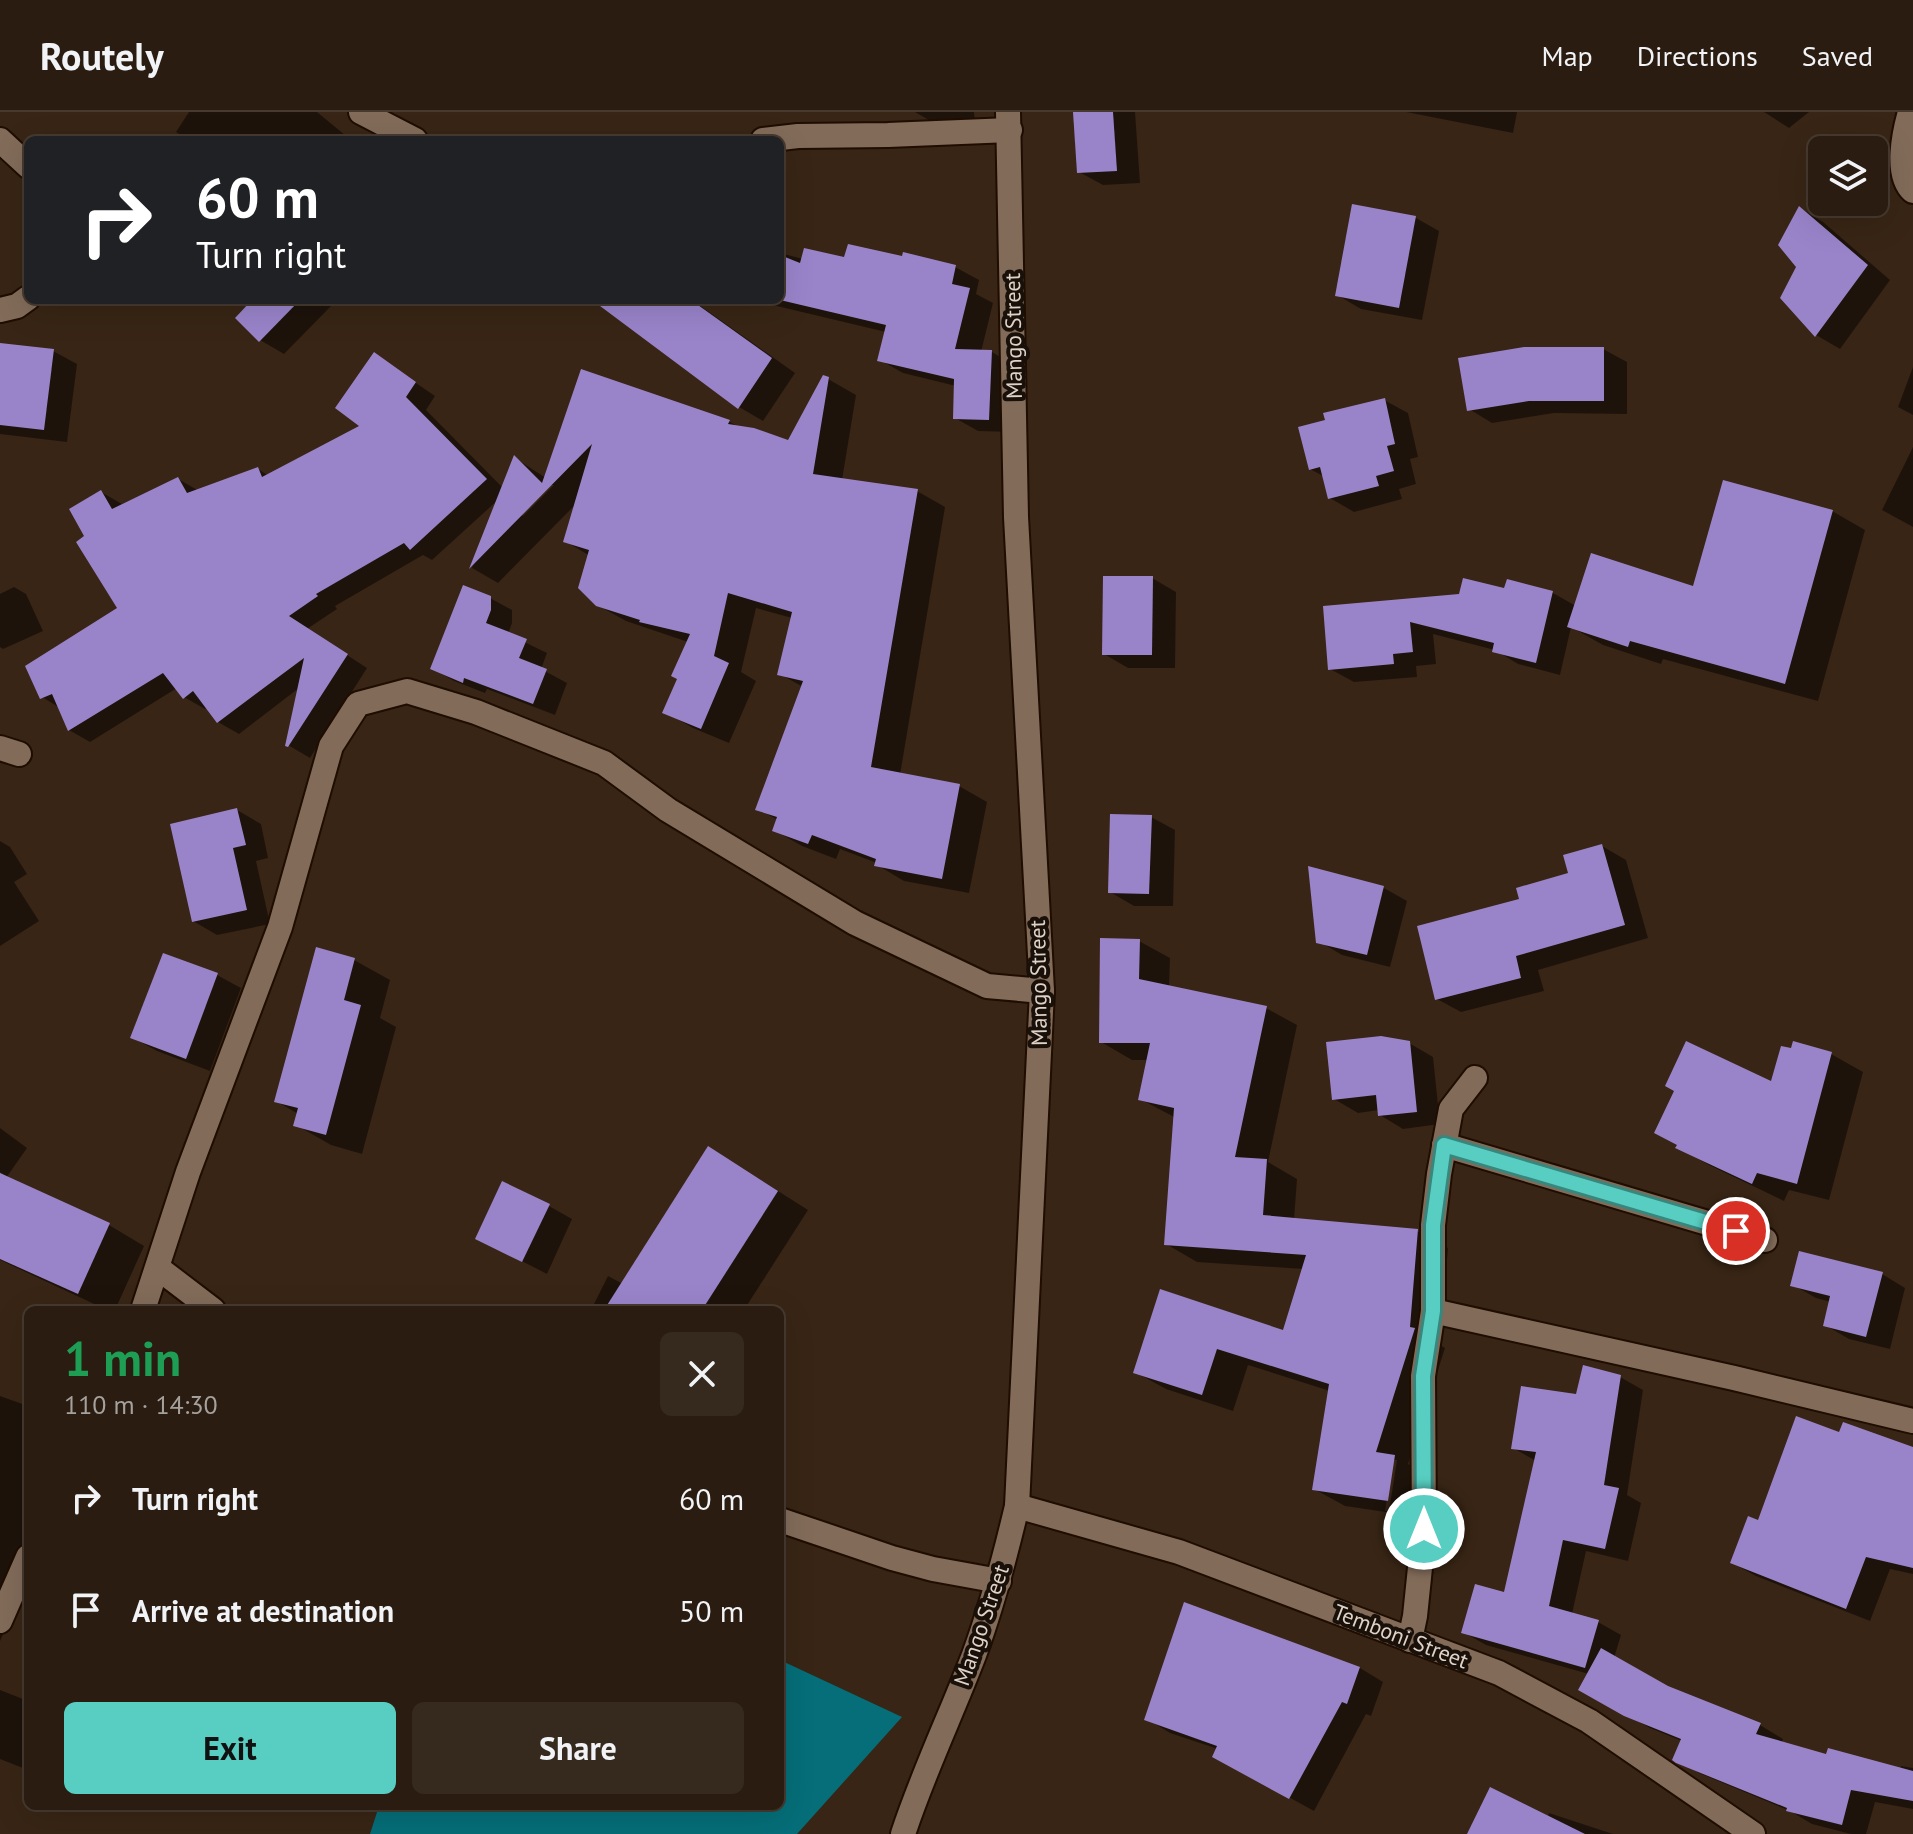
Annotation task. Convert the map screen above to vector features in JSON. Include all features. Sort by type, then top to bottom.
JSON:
[{"type":"street","points":[[361,112],[407,136]]},
{"type":"street","points":[[1910,112],[1905,130],[1903,162],[1907,185],[1913,191]]},
{"type":"street","points":[[784,138],[888,135],[1009,121]]},
{"type":"street","name":"Mango Street","points":[[903,1834],[916,1793],[973,1657],[999,1581],[1017,1506],[1042,991],[1016,517],[1009,121]]},
{"type":"street","points":[[0,140],[24,162]]},
{"type":"street","points":[[0,310],[24,301]]},
{"type":"street","points":[[144,1306],[188,1172],[280,927],[331,746],[358,704],[407,691],[476,712],[604,763],[668,810],[855,923],[987,986],[1042,991]]},
{"type":"street","points":[[1410,1640],[1424,1529],[1423,1376],[1433,1311],[1433,1225],[1451,1109],[1475,1078]]},
{"type":"street","points":[[1444,1145],[1765,1240]]},
{"type":"street","points":[[158,1268],[208,1306]]},
{"type":"street","points":[[1433,1311],[1913,1421]]},
{"type":"street","name":"Temboni Street","points":[[1017,1506],[1179,1552],[1499,1673],[1589,1721],[1753,1834]]},
{"type":"street","points":[[784,1521],[892,1558],[999,1581]]},
{"type":"street","points":[[0,1621],[24,1566]]},
{"type":"water","points":[[784,1662],[902,1717],[797,1834],[370,1834],[378,1810],[784,1810]]},
{"type":"building","points":[[1073,112],[1113,112],[1117,171],[1077,173]]},
{"type":"building","points":[[1352,204],[1416,216],[1399,308],[1335,296]]},
{"type":"building","points":[[1799,206],[1868,265],[1815,337],[1780,298],[1796,267],[1778,245]]},
{"type":"building","points":[[848,244],[902,256],[903,252],[956,265],[952,284],[970,288],[955,349],[992,350],[989,420],[953,419],[954,379],[877,361],[886,325],[784,301],[784,257],[800,263],[804,248],[844,257]]},
{"type":"building","points":[[248,304],[296,304],[259,342],[235,318]]},
{"type":"building","points":[[597,304],[697,304],[772,358],[738,409]]},
{"type":"building","points":[[0,343],[54,349],[44,430],[0,425]]},
{"type":"building","points":[[1524,347],[1604,347],[1604,401],[1529,401],[1467,411],[1458,358]]},
{"type":"building","points":[[374,352],[416,382],[406,397],[487,479],[410,550],[404,543],[316,594],[318,596],[289,616],[348,654],[288,747],[285,746],[304,658],[217,723],[193,691],[183,699],[163,673],[68,731],[52,694],[40,699],[25,666],[117,608],[76,542],[84,536],[69,509],[101,490],[112,509],[178,477],[187,493],[258,467],[262,477],[359,426],[335,408]]},
{"type":"building","points":[[581,369],[730,420],[728,424],[754,428],[788,440],[823,375],[829,377],[813,474],[918,489],[871,767],[960,784],[942,879],[874,866],[876,859],[812,835],[808,844],[772,831],[777,817],[755,810],[803,681],[777,675],[792,612],[728,593],[714,656],[729,663],[701,729],[662,713],[677,679],[671,676],[690,634],[639,622],[596,606],[578,588],[589,550],[563,542],[592,444],[469,569],[514,455],[542,483]]},
{"type":"building","points":[[1385,398],[1395,444],[1387,446],[1394,471],[1376,476],[1379,486],[1328,499],[1320,467],[1309,470],[1298,427],[1325,420],[1323,413]]},
{"type":"building","points":[[1723,480],[1833,510],[1785,684],[1630,641],[1628,647],[1567,627],[1591,553],[1693,586]]},
{"type":"building","points":[[1103,576],[1153,576],[1152,655],[1102,655]]},
{"type":"building","points":[[1463,578],[1504,588],[1507,579],[1553,591],[1536,663],[1492,652],[1494,643],[1410,622],[1413,652],[1393,654],[1394,664],[1328,670],[1323,606],[1459,594]]},
{"type":"building","points":[[463,585],[491,596],[491,610],[486,623],[527,639],[519,658],[547,669],[533,704],[464,678],[463,683],[430,669]]},
{"type":"building","points":[[237,808],[246,845],[233,848],[247,910],[192,922],[170,824]]},
{"type":"building","points":[[1110,814],[1152,815],[1149,894],[1108,893]]},
{"type":"building","points":[[1602,844],[1625,925],[1516,956],[1521,978],[1435,1000],[1417,926],[1519,899],[1516,888],[1568,873],[1563,855]]},
{"type":"building","points":[[1308,866],[1384,886],[1367,955],[1316,943]]},
{"type":"building","points":[[1100,938],[1140,939],[1139,979],[1267,1006],[1235,1157],[1267,1159],[1263,1215],[1418,1229],[1410,1327],[1415,1328],[1376,1452],[1395,1455],[1388,1501],[1312,1490],[1329,1384],[1217,1349],[1202,1395],[1133,1373],[1160,1289],[1283,1330],[1306,1255],[1164,1245],[1174,1108],[1138,1100],[1150,1043],[1099,1043]]},
{"type":"building","points":[[316,947],[355,958],[344,1000],[361,1005],[326,1135],[293,1126],[298,1108],[274,1102]]},
{"type":"building","points":[[163,953],[218,973],[186,1059],[130,1038]]},
{"type":"building","points":[[1381,1036],[1410,1041],[1417,1112],[1378,1116],[1376,1095],[1332,1100],[1326,1042]]},
{"type":"building","points":[[1686,1041],[1771,1081],[1781,1046],[1791,1048],[1793,1041],[1832,1052],[1797,1184],[1757,1173],[1752,1184],[1675,1148],[1677,1145],[1654,1133],[1674,1091],[1665,1086]]},
{"type":"building","points":[[708,1146],[778,1191],[705,1306],[607,1306]]},
{"type":"building","points":[[0,1173],[110,1223],[78,1294],[0,1259]]},
{"type":"building","points":[[502,1181],[550,1204],[522,1262],[475,1239]]},
{"type":"building","points":[[1799,1251],[1883,1272],[1866,1337],[1823,1326],[1830,1296],[1790,1286]]},
{"type":"building","points":[[1583,1365],[1621,1375],[1604,1485],[1619,1488],[1605,1549],[1563,1540],[1549,1606],[1599,1620],[1585,1668],[1461,1633],[1475,1584],[1504,1592],[1536,1452],[1511,1449],[1521,1386],[1576,1394]]},
{"type":"building","points":[[1796,1416],[1839,1432],[1843,1422],[1913,1447],[1913,1568],[1866,1557],[1846,1609],[1730,1563],[1748,1516],[1758,1520]]},
{"type":"building","points":[[1184,1602],[1360,1667],[1347,1704],[1342,1702],[1289,1799],[1212,1757],[1217,1746],[1144,1720]]},
{"type":"building","points":[[1601,1648],[1668,1686],[1761,1723],[1756,1734],[1826,1754],[1828,1748],[1913,1771],[1913,1801],[1851,1790],[1842,1825],[1786,1811],[1787,1808],[1676,1763],[1672,1760],[1681,1739],[1624,1716],[1578,1690]]},
{"type":"building","points":[[1490,1787],[1585,1834],[1467,1834]]},
{"type":"route","points":[[1424,1529],[1423,1376],[1433,1311],[1433,1225],[1444,1145],[1736,1231]]}]
